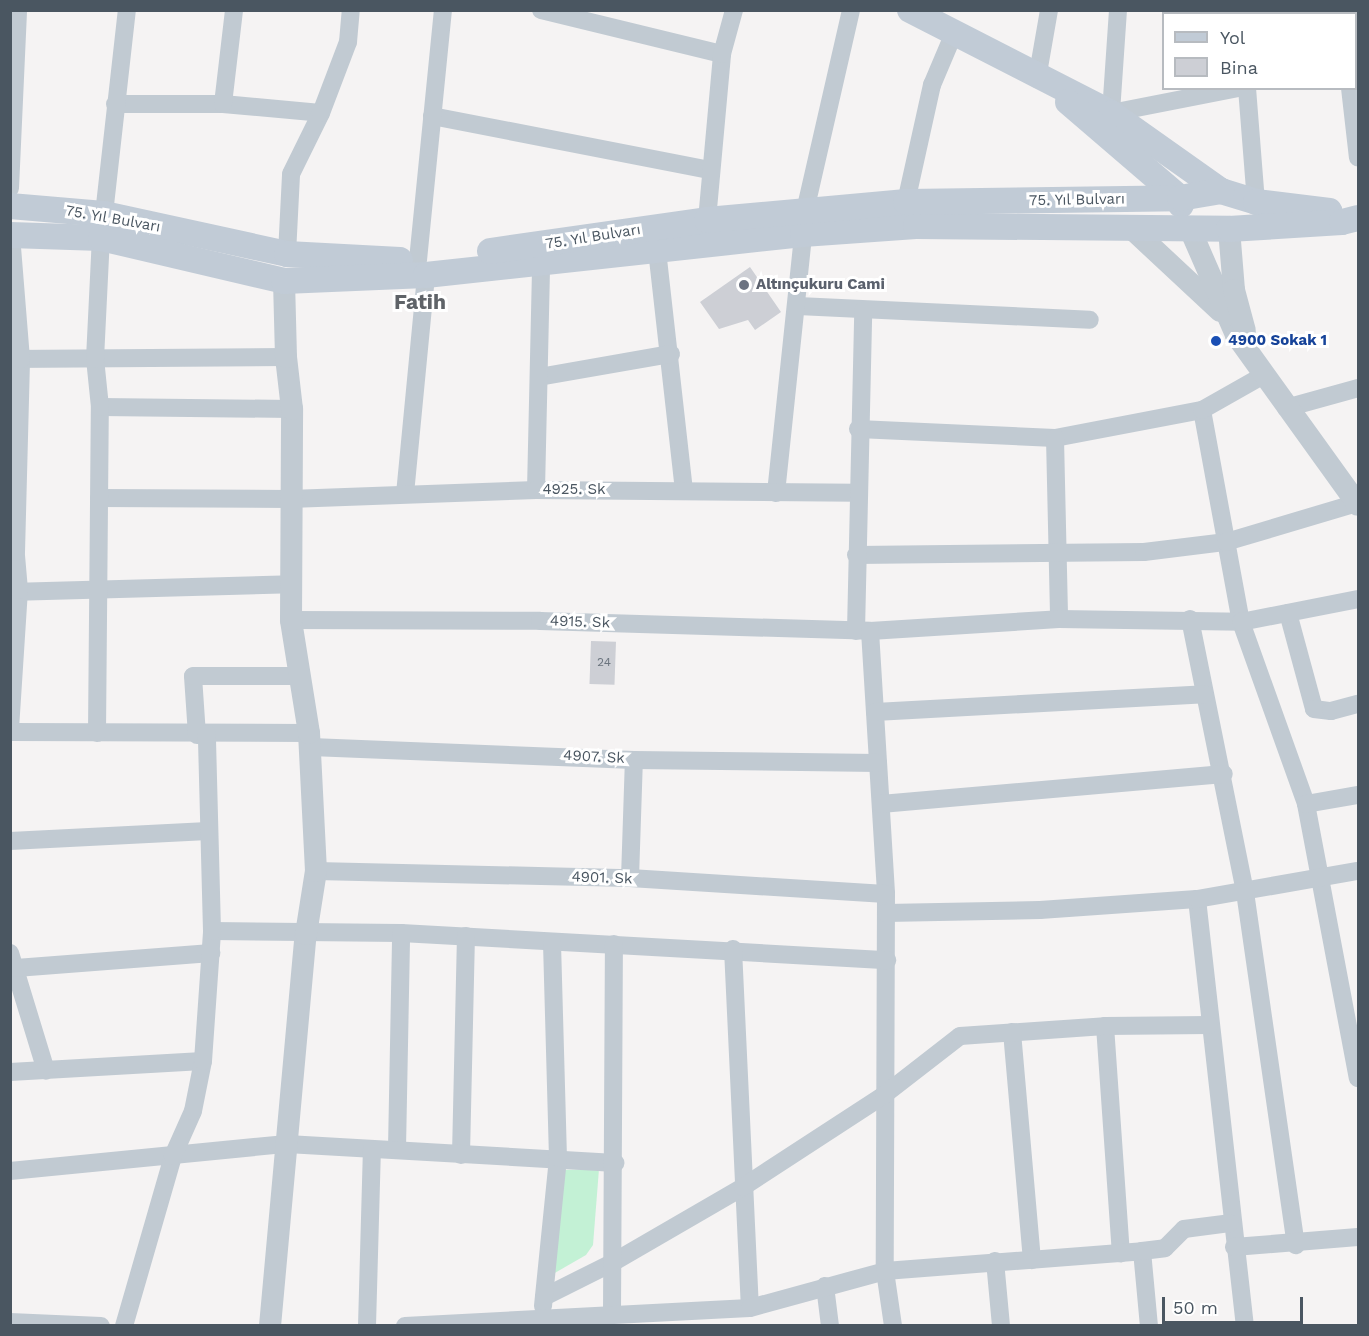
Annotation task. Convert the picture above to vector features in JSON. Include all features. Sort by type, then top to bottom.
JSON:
[{"type":"main road","points":[[910,10],[1043,82],[1111,113],[1221,191],[1256,202],[1359,216]]},
{"type":"main road","points":[[1043,82],[1180,198],[1190,229]]},
{"type":"main road","name":"75. Yıl Bulvarı","points":[[11,235],[103,226],[284,281],[422,268],[541,263],[657,250],[906,202],[1180,198],[1221,191]]},
{"type":"main road","points":[[1221,191],[1230,212],[1229,229]]},
{"type":"main road","name":"75. Yıl Bulvarı","points":[[10,206],[103,226],[287,254],[422,268],[707,220],[804,222]]},
{"type":"main road","points":[[804,222],[916,226],[1129,226],[1229,229],[1342,222],[1359,216]]},
{"type":"street","points":[[10,188],[18,10]]},
{"type":"street","points":[[97,733],[100,407],[95,359],[103,226],[127,10]]},
{"type":"street","points":[[223,104],[234,10]]},
{"type":"street","points":[[287,254],[291,174],[321,113],[348,42],[351,10]]},
{"type":"street","points":[[405,494],[432,116],[442,10]]},
{"type":"street","points":[[541,10],[722,54]]},
{"type":"street","points":[[707,220],[709,170],[722,54],[734,10]]},
{"type":"street","points":[[776,493],[798,306],[804,222],[851,10]]},
{"type":"street","points":[[1043,82],[1049,10]]},
{"type":"street","points":[[1118,10],[1111,113],[1229,90]]},
{"type":"street","points":[[906,202],[932,86],[954,33]]},
{"type":"street","points":[[1247,90],[1256,202]]},
{"type":"street","points":[[1350,90],[1359,158]]},
{"type":"street","points":[[115,104],[223,104],[321,113]]},
{"type":"street","points":[[432,116],[709,170]]},
{"type":"street","points":[[1129,226],[1228,320]]},
{"type":"street","points":[[856,555],[1059,555],[1144,552],[1226,542],[1358,504],[1257,367],[1228,320],[1190,229]]},
{"type":"street","points":[[1229,229],[1234,290],[1257,367]]},
{"type":"street","points":[[10,730],[15,591],[13,552],[16,359],[11,235]]},
{"type":"street","points":[[657,250],[671,354],[684,490]]},
{"type":"street","points":[[536,490],[541,263]]},
{"type":"street","points":[[270,1326],[306,934],[316,871],[310,740],[298,676],[291,620],[292,409],[286,357],[284,281]]},
{"type":"street","points":[[798,306],[863,311],[1090,320]]},
{"type":"street","points":[[863,311],[856,555],[863,631],[875,712],[886,894],[885,1271],[893,1326]]},
{"type":"street","points":[[539,377],[671,354]]},
{"type":"street","points":[[16,359],[286,357]]},
{"type":"street","points":[[858,429],[1055,438],[1202,410],[1257,367]]},
{"type":"street","points":[[1286,408],[1359,388]]},
{"type":"street","points":[[100,407],[292,409]]},
{"type":"street","points":[[1202,410],[1241,622],[1306,804],[1356,1049],[1359,1078]]},
{"type":"street","points":[[1055,438],[1059,619]]},
{"type":"street","name":"4925. Sk","points":[[99,498],[290,499],[536,490],[857,493]]},
{"type":"street","points":[[15,591],[99,587],[291,584]]},
{"type":"street","name":"4915. Sk","points":[[291,620],[540,621],[863,631],[1059,619],[1190,619],[1241,622],[1359,599]]},
{"type":"street","points":[[1288,613],[1314,709],[1331,711],[1359,704]]},
{"type":"street","points":[[1190,619],[1224,774],[1245,892],[1296,1245]]},
{"type":"street","points":[[124,1326],[173,1156],[193,1110],[203,1061],[212,931],[202,734],[194,676],[298,676]]},
{"type":"street","points":[[875,712],[1205,694]]},
{"type":"street","name":"4907. Sk","points":[[10,730],[202,734],[634,760],[878,763]]},
{"type":"street","points":[[630,878],[634,760]]},
{"type":"street","points":[[881,804],[1035,794],[1224,774]]},
{"type":"street","points":[[1306,804],[1359,795]]},
{"type":"street","points":[[10,841],[208,831]]},
{"type":"street","name":"4901. Sk","points":[[316,871],[630,878],[886,894]]},
{"type":"street","points":[[886,913],[1040,910],[1197,899],[1359,872]]},
{"type":"street","points":[[1197,899],[1230,1223],[1245,1326]]},
{"type":"street","points":[[212,931],[306,934],[401,933],[552,943],[733,949],[887,960]]},
{"type":"street","points":[[397,1149],[401,933]]},
{"type":"street","points":[[461,1155],[466,936]]},
{"type":"street","points":[[543,1321],[558,1158],[552,943]]},
{"type":"street","points":[[612,1313],[615,1163],[614,944]]},
{"type":"street","points":[[733,949],[750,1308]]},
{"type":"street","points":[[46,1071],[13,960],[211,953]]},
{"type":"street","points":[[544,1297],[612,1263],[743,1187],[884,1095],[960,1036],[1105,1026],[1209,1025]]},
{"type":"street","points":[[1105,1026],[1121,1253]]},
{"type":"street","points":[[1012,1032],[1032,1260]]},
{"type":"street","points":[[10,1072],[203,1061]]},
{"type":"street","points":[[10,1171],[287,1144],[615,1163]]},
{"type":"street","points":[[367,1326],[372,1149]]},
{"type":"street","points":[[405,1326],[543,1321],[612,1313],[653,1320],[750,1308],[885,1271],[1165,1248],[1184,1229],[1230,1223]]},
{"type":"street","points":[[1234,1247],[1296,1245],[1359,1237]]},
{"type":"street","points":[[1142,1251],[1149,1326]]},
{"type":"street","points":[[996,1261],[1000,1326]]},
{"type":"street","points":[[825,1286],[830,1326]]},
{"type":"street","points":[[10,1322],[101,1326]]},
{"type":"green space","points":[[599,1169],[593,1245],[586,1255],[553,1274],[563,1170]]},
{"type":"building","name":"Altınçukuru Cami","points":[[750,267],[781,312],[755,330],[748,320],[719,329],[700,302]]},
{"type":"building","points":[[591,641],[616,642],[614,685],[589,684]]},
{"type":"place","name":"Altınçukuru Cami","points":[[744,285]]},
{"type":"place","name":"4900 Sokak 1","points":[[1216,341]]},
{"type":"district","name":"Fatih","points":[[420,302]]}]
